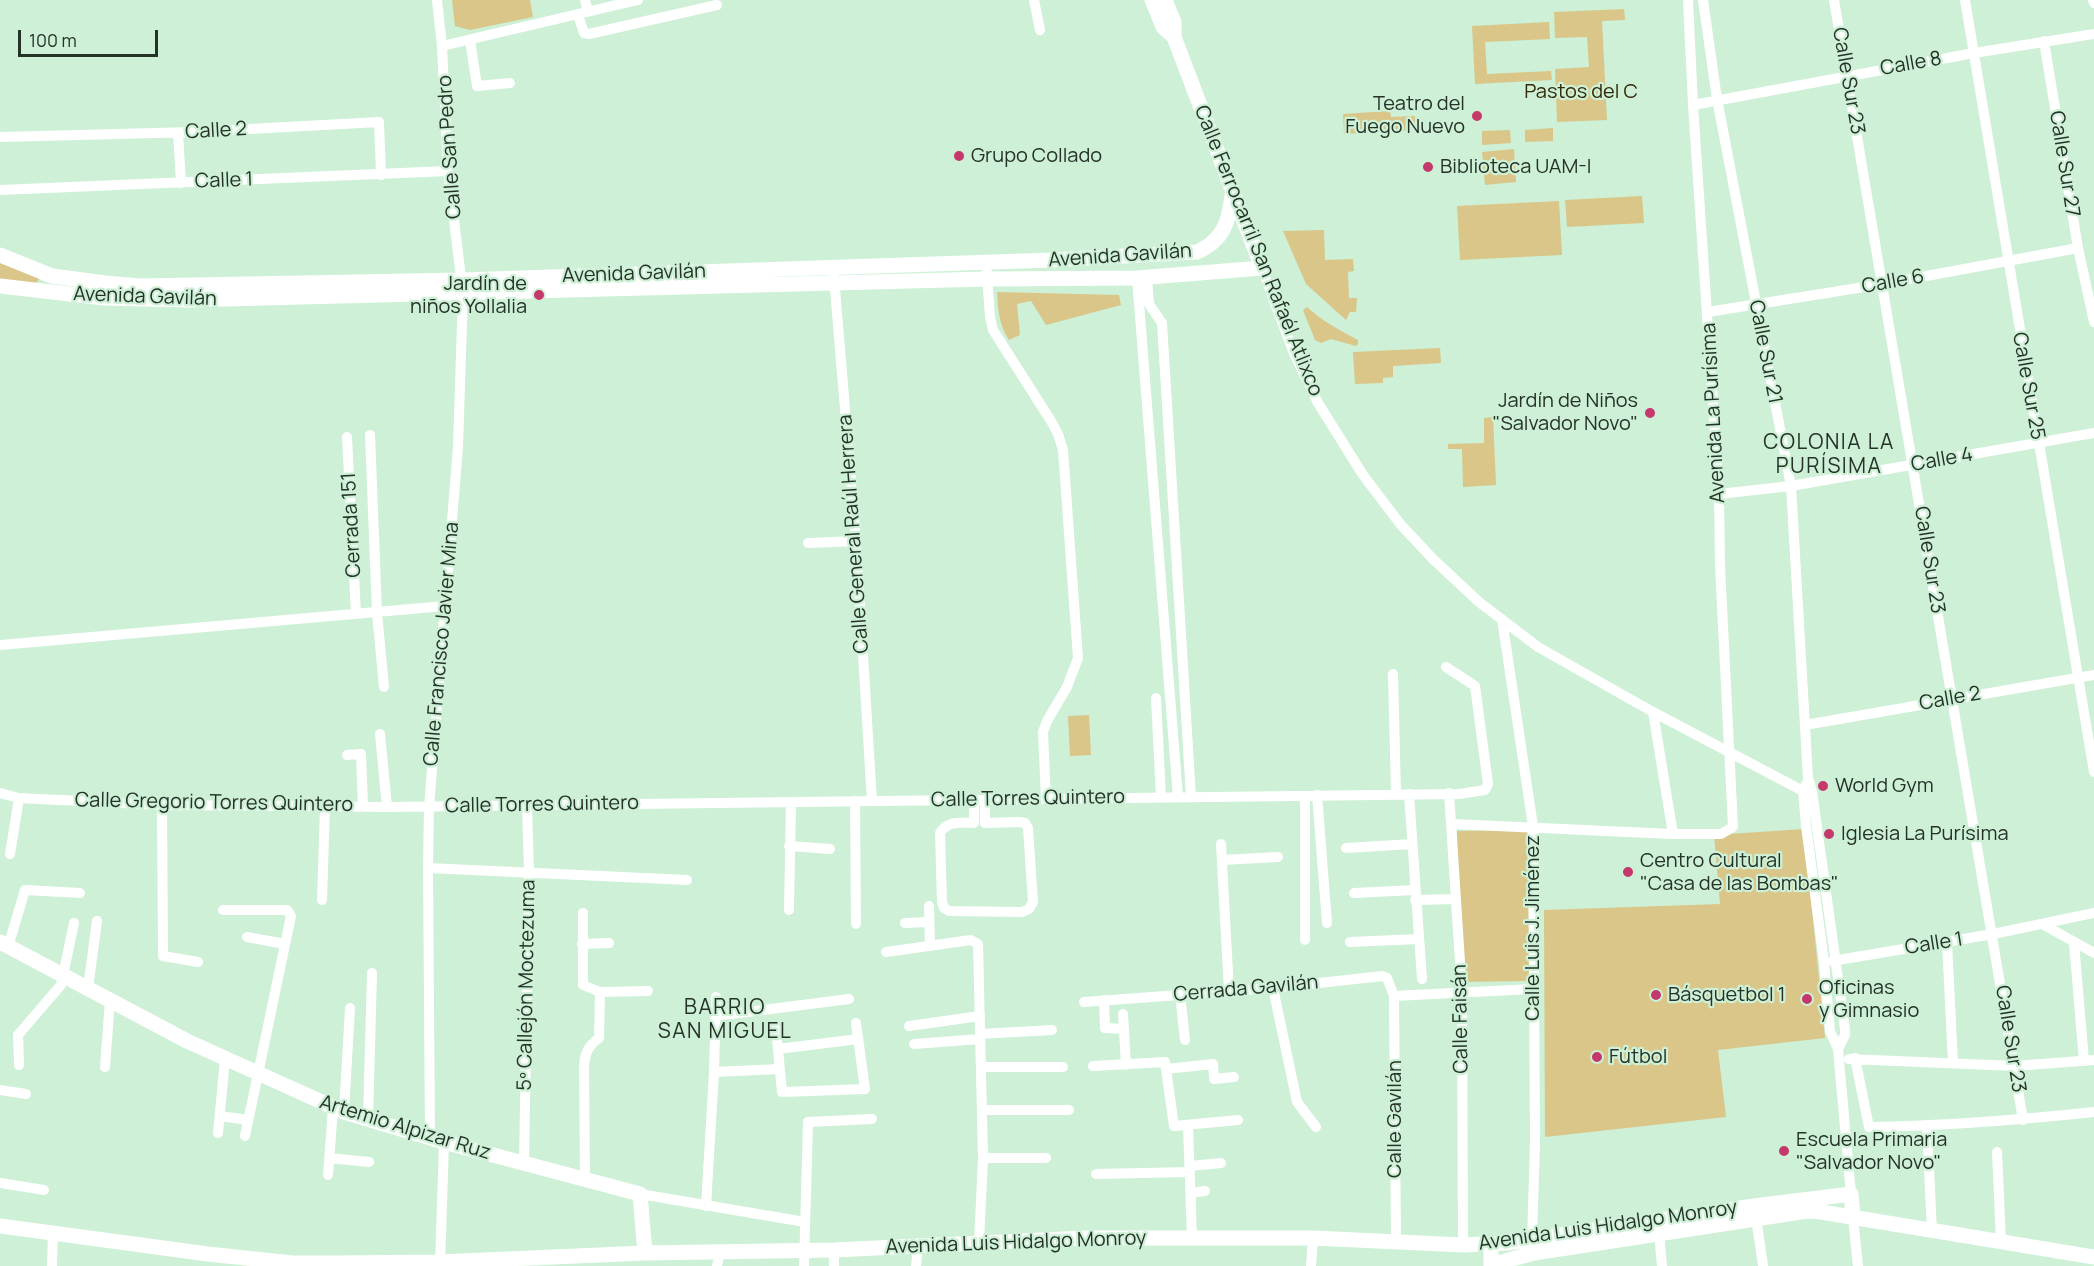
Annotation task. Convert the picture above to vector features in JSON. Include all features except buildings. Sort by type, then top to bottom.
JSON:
[{"type":"street","name":"Calle San Pedro","points":[[437,0],[442,46],[448,171],[463,287]]},
{"type":"street","points":[[585,0],[584,33],[589,34],[717,4]]},
{"type":"street","points":[[442,46],[638,0]]},
{"type":"street","points":[[1034,0],[1040,30]]},
{"type":"street","name":"Calle Ferrocarril San Rafaél Atlixco","points":[[1152,0],[1163,27],[1174,37]]},
{"type":"street","name":"Calle Ferrocarril San Rafaél Atlixco","points":[[1165,0],[1174,22],[1174,37],[1293,351],[1318,403],[1363,476],[1401,525],[1479,602],[1538,647],[1730,754],[1808,791]]},
{"type":"street","name":"Avenida La Purísima","points":[[1673,834],[1721,834],[1733,827],[1720,566],[1719,494],[1692,105],[1688,0]]},
{"type":"street","name":"Calle Sur 21","points":[[1703,0],[1717,99],[1791,486],[1808,791]]},
{"type":"street","name":"Calle Sur 23","points":[[1834,0],[2023,1120]]},
{"type":"street","name":"Calle Sur 25","points":[[1965,0],[2094,772]]},
{"type":"street","name":"Calle 8","points":[[1692,105],[1974,53],[2094,34]]},
{"type":"street","points":[[470,40],[477,86],[510,83]]},
{"type":"street","name":"Calle Sur 27","points":[[2044,41],[2078,248],[2094,322]]},
{"type":"street","name":"Calle 2","points":[[0,137],[178,133],[379,122],[381,175]]},
{"type":"street","points":[[178,133],[180,183]]},
{"type":"street","name":"Calle 1","points":[[0,190],[448,171]]},
{"type":"street","name":"Avenida Gavilán","points":[[0,286],[50,292],[105,291],[188,300],[834,267],[1197,252],[1207,248],[1226,227],[1233,192]]},
{"type":"street","name":"Calle 6","points":[[1708,312],[1883,284],[2078,248]]},
{"type":"street","name":"Avenida Gavilán","points":[[0,255],[52,276],[105,291]]},
{"type":"street","points":[[986,262],[993,330],[1051,421],[1063,450],[1078,658],[1067,687],[1043,732],[1046,799]]},
{"type":"street","name":"Calle General Raúl Herrera","points":[[834,267],[856,541],[873,801]]},
{"type":"street","name":"Avenida Gavilán","points":[[463,287],[835,284],[986,279],[1142,278],[1262,268]]},
{"type":"street","points":[[50,292],[52,276]]},
{"type":"street","points":[[1142,278],[1149,304],[1162,323],[1191,797]]},
{"type":"street","points":[[1142,278],[1178,797]]},
{"type":"street","name":"Calle Francisco Javier Mina","points":[[439,1264],[428,868],[429,807],[458,446],[463,287]]},
{"type":"street","name":"Calle 4","points":[[1719,494],[1791,486],[2094,433]]},
{"type":"street","points":[[370,435],[377,613],[384,687]]},
{"type":"street","name":"Cerrada 151","points":[[347,437],[356,614]]},
{"type":"street","points":[[808,543],[856,541]]},
{"type":"street","points":[[0,645],[445,606]]},
{"type":"street","name":"Calle Luis J. Jiménez","points":[[1502,619],[1533,826],[1535,1142],[1532,1239]]},
{"type":"street","name":"Calle Torres Quintero","points":[[429,807],[1305,796],[1485,790],[1488,784],[1475,686],[1446,667]]},
{"type":"street","points":[[1393,674],[1396,794]]},
{"type":"street","name":"Calle 2","points":[[1805,725],[2094,675]]},
{"type":"street","points":[[1156,698],[1161,798]]},
{"type":"street","points":[[1452,824],[1673,834],[1653,712]]},
{"type":"street","points":[[380,734],[387,807]]},
{"type":"street","points":[[347,755],[361,754],[363,807]]},
{"type":"street","points":[[1808,791],[1837,960],[1845,1029],[1838,1055]]},
{"type":"street","points":[[1808,791],[1806,826],[1824,962],[1830,1031],[1838,1055],[1858,1266]]},
{"type":"street","name":"Calle Gregorio Torres Quintero","points":[[0,793],[19,798],[162,805],[429,807]]},
{"type":"street","name":"Calle Faisán","points":[[1449,793],[1462,992],[1463,1245]]},
{"type":"street","points":[[1409,794],[1422,979]]},
{"type":"street","points":[[1317,795],[1327,923]]},
{"type":"street","points":[[1305,796],[1305,940]]},
{"type":"street","points":[[10,854],[19,798]]},
{"type":"street","points":[[980,800],[985,823],[1019,822],[1028,828],[1033,902],[1029,909],[1022,912],[949,911],[945,909],[942,902],[940,833],[951,823],[974,823],[980,800]]},
{"type":"street","points":[[855,801],[856,924]]},
{"type":"street","points":[[789,910],[791,802]]},
{"type":"street","points":[[162,805],[163,956],[198,962]]},
{"type":"street","points":[[322,900],[325,806]]},
{"type":"street","name":"5º Callejón Moctezuma","points":[[524,1164],[529,871],[527,806]]},
{"type":"street","points":[[1221,844],[1229,991]]},
{"type":"street","points":[[1346,848],[1412,844]]},
{"type":"street","points":[[789,846],[830,849]]},
{"type":"street","points":[[1222,860],[1278,857]]},
{"type":"street","points":[[428,868],[687,880]]},
{"type":"street","points":[[4,945],[25,890],[80,893]]},
{"type":"street","points":[[1354,893],[1455,899]]},
{"type":"street","points":[[929,906],[930,946]]},
{"type":"street","points":[[223,910],[286,910],[291,916],[256,1074],[245,1136]]},
{"type":"street","points":[[583,913],[583,985],[600,992],[648,991]]},
{"type":"street","name":"Calle 1","points":[[1824,962],[2044,925],[2094,913]]},
{"type":"street","points":[[88,988],[97,921]]},
{"type":"street","points":[[905,923],[928,922]]},
{"type":"street","points":[[19,1065],[18,1035],[61,985],[74,923]]},
{"type":"street","points":[[2044,925],[2094,953]]},
{"type":"street","points":[[247,937],[285,944]]},
{"type":"street","points":[[1350,942],[1419,939]]},
{"type":"street","points":[[886,951],[971,940],[978,944],[983,1158],[979,1243]]},
{"type":"street","points":[[1947,942],[1953,1063]]},
{"type":"street","points":[[582,944],[609,943]]},
{"type":"street","points":[[1838,1055],[1855,1058],[2015,1066],[2089,1060],[2074,943]]},
{"type":"street","name":"Artemio Alpizar Ruz","points":[[4,945],[225,1059],[338,1110],[437,1140],[640,1194],[805,1222]]},
{"type":"street","points":[[368,1119],[372,974]]},
{"type":"street","name":"Cerrada Gavilán","points":[[1084,1002],[1273,988],[1383,976],[1390,982],[1394,996]]},
{"type":"street","points":[[1273,988],[1298,1102],[1316,1126]]},
{"type":"street","points":[[1394,996],[1533,989]]},
{"type":"street","points":[[585,1180],[584,1066],[585,1054],[591,1043],[599,1038],[600,992]]},
{"type":"street","points":[[1180,994],[1185,1040]]},
{"type":"street","name":"Calle Gavilán","points":[[1394,996],[1396,1242]]},
{"type":"street","points":[[706,1206],[716,997]]},
{"type":"street","points":[[716,1016],[849,999]]},
{"type":"street","points":[[105,1067],[110,1000]]},
{"type":"street","points":[[1104,1000],[1105,1028],[1124,1029]]},
{"type":"street","points":[[328,1175],[350,1008]]},
{"type":"street","points":[[1123,1014],[1126,1065]]},
{"type":"street","points":[[909,1026],[980,1016]]},
{"type":"street","points":[[776,1028],[782,1092],[865,1089],[856,1023]]},
{"type":"street","points":[[914,1044],[1052,1030]]},
{"type":"street","points":[[778,1049],[858,1039]]},
{"type":"street","points":[[1855,1058],[1869,1127],[2023,1120],[2094,1112]]},
{"type":"street","points":[[218,1133],[225,1059]]},
{"type":"street","points":[[1094,1066],[1165,1062],[1174,1126],[1238,1120]]},
{"type":"street","points":[[1166,1070],[1213,1064],[1214,1079],[1234,1077]]},
{"type":"street","points":[[981,1067],[1063,1066]]},
{"type":"street","points":[[714,1072],[780,1069]]},
{"type":"street","points":[[0,1090],[26,1094]]},
{"type":"street","points":[[982,1110],[1069,1110]]},
{"type":"street","points":[[220,1116],[248,1120]]},
{"type":"street","points":[[804,1258],[808,1122],[872,1119]]},
{"type":"street","points":[[1188,1125],[1192,1238]]},
{"type":"street","points":[[1927,1126],[1932,1232]]},
{"type":"street","points":[[1997,1152],[2001,1240]]},
{"type":"street","points":[[329,1158],[369,1162]]},
{"type":"street","points":[[983,1158],[1046,1158]]},
{"type":"street","points":[[1096,1174],[1190,1169],[1221,1163]]},
{"type":"street","points":[[0,1183],[44,1190]]},
{"type":"street","points":[[1191,1193],[1205,1191]]},
{"type":"street","points":[[640,1194],[646,1259]]},
{"type":"street","name":"Avenida Luis Hidalgo Monroy","points":[[0,1226],[292,1263],[439,1264],[646,1259],[834,1258],[918,1247],[1084,1238],[1313,1238],[1463,1245],[1491,1244],[1851,1194]]},
{"type":"street","name":"Avenida Luis Hidalgo Monroy","points":[[1490,1266],[1534,1253],[1807,1212],[1932,1232],[2001,1240],[2094,1257]]},
{"type":"street","points":[[1756,1218],[1763,1265]]},
{"type":"street","points":[[1659,1233],[1662,1266]]},
{"type":"street","points":[[52,1266],[53,1234]]},
{"type":"street","points":[[1311,1266],[1313,1238]]},
{"type":"street","points":[[1490,1266],[1491,1244]]},
{"type":"street","points":[[916,1266],[918,1247]]},
{"type":"green space","points":[[452,0],[530,0],[533,17],[470,30],[455,26]]},
{"type":"green space","name":"Pastos del C","points":[[1624,9],[1625,20],[1602,21],[1607,120],[1557,122],[1555,69],[1589,67],[1587,37],[1555,38],[1554,12]]},
{"type":"green space","points":[[1549,22],[1550,39],[1485,42],[1487,74],[1551,71],[1552,80],[1475,84],[1472,26]]},
{"type":"green space","points":[[1390,111],[1391,117],[1415,116],[1415,130],[1344,134],[1343,114]]},
{"type":"green space","points":[[1553,128],[1553,141],[1525,142],[1525,130]]},
{"type":"green space","points":[[1510,130],[1511,143],[1482,145],[1482,131]]},
{"type":"green space","points":[[1514,149],[1516,182],[1485,185],[1482,152]]},
{"type":"green space","points":[[1642,196],[1644,223],[1567,227],[1565,200]]},
{"type":"green space","points":[[1559,201],[1562,255],[1460,260],[1457,206]]},
{"type":"green space","points":[[1324,230],[1325,260],[1353,259],[1354,271],[1348,272],[1349,298],[1357,298],[1356,312],[1350,312],[1346,320],[1306,284],[1283,231]]},
{"type":"green space","points":[[0,261],[40,277],[35,286],[0,285]]},
{"type":"green space","points":[[997,292],[1119,295],[1121,305],[1046,325],[1031,301],[1017,304],[1020,335],[1009,340],[1001,323]]},
{"type":"green space","points":[[1307,307],[1337,329],[1358,340],[1358,344],[1356,346],[1331,339],[1321,343],[1315,340],[1303,310]]},
{"type":"green space","points":[[1440,348],[1441,363],[1393,366],[1393,377],[1383,378],[1383,383],[1355,384],[1353,352]]},
{"type":"green space","points":[[1493,417],[1496,485],[1463,487],[1462,449],[1448,449],[1448,444],[1484,443],[1484,418]]},
{"type":"green space","points":[[1089,715],[1091,755],[1070,756],[1068,716]]},
{"type":"green space","points":[[1804,829],[1825,1038],[1718,1050],[1726,1117],[1545,1137],[1544,910],[1720,904],[1714,835]]},
{"type":"green space","points":[[1527,830],[1530,981],[1459,982],[1457,831]]},
{"type":"place","name":"Teatro del Fuego Nuevo","points":[[1477,116]]},
{"type":"place","name":"Grupo Collado","points":[[959,156]]},
{"type":"place","name":"Biblioteca UAM-I","points":[[1428,167]]},
{"type":"place","name":"Jardín de niños Yollalia","points":[[539,295]]},
{"type":"place","name":"Jardín de Niños \"Salvador Novo\"","points":[[1650,413]]},
{"type":"place","name":"World Gym","points":[[1823,786]]},
{"type":"place","name":"Iglesia La Purísima","points":[[1829,834]]},
{"type":"place","name":"Centro Cultural \"Casa de las Bombas\"","points":[[1628,872]]},
{"type":"place","name":"Básquetbol 1","points":[[1656,995]]},
{"type":"place","name":"Oficinas y Gimnasio","points":[[1807,999]]},
{"type":"place","name":"Fútbol","points":[[1597,1057]]},
{"type":"place","name":"Escuela Primaria \"Salvador Novo\"","points":[[1784,1151]]},
{"type":"district","name":"COLONIA LA PURÍSIMA","points":[[1829,455]]},
{"type":"district","name":"BARRIO SAN MIGUEL","points":[[725,1020]]}]
